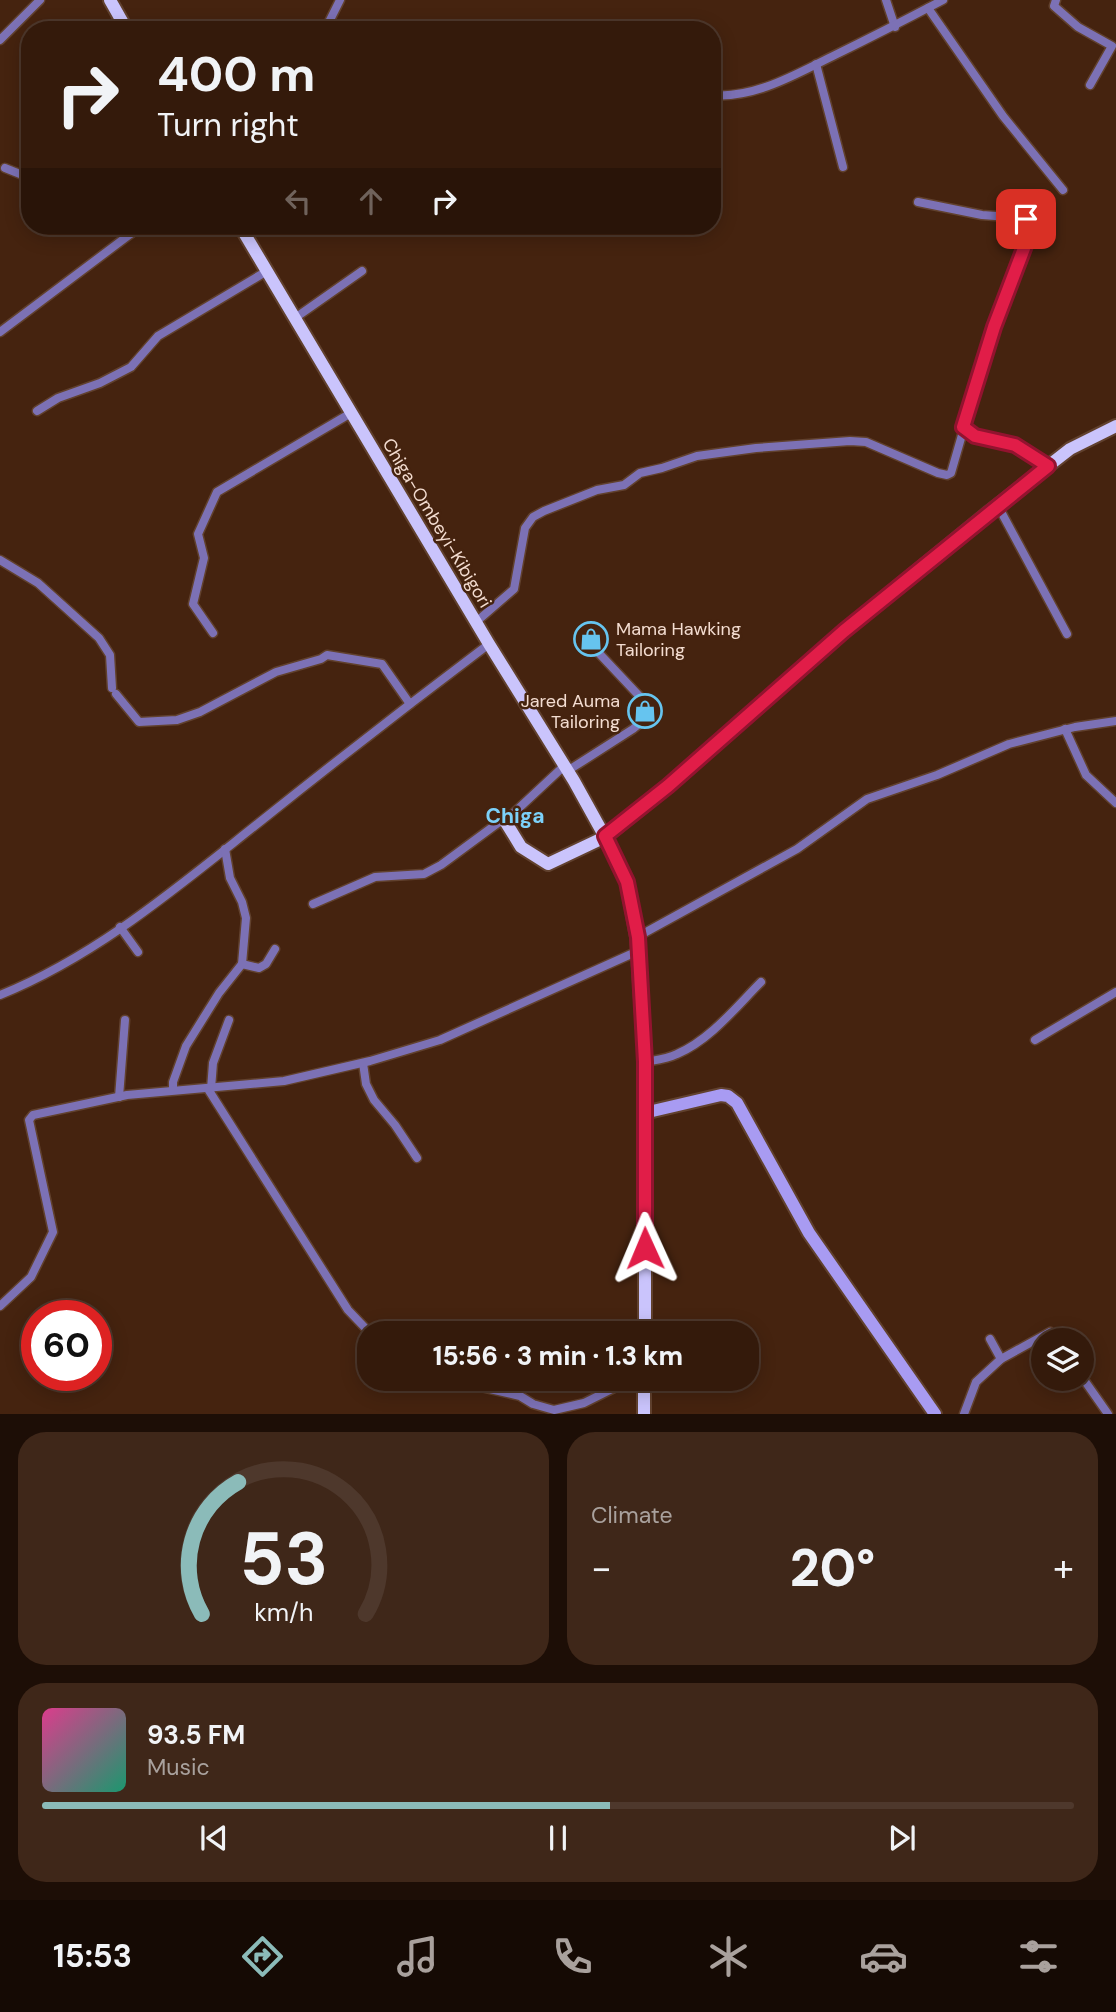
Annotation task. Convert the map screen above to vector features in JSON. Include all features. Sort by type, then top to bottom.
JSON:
[{"type":"main road","points":[[110,0],[122,21]]},
{"type":"main road","name":"Chiga-Ombeyi-Kibigori","points":[[245,235],[565,768],[605,836],[627,882],[638,937],[645,1062],[645,1321]]},
{"type":"main road","points":[[505,821],[522,847],[548,864],[605,836],[668,786],[844,631],[998,506],[1070,449],[1116,426]]},
{"type":"main road","points":[[644,1391],[644,1413]]},
{"type":"street","points":[[0,40],[40,0]]},
{"type":"street","points":[[330,21],[340,0]]},
{"type":"street","points":[[886,0],[895,27]]},
{"type":"street","points":[[721,95],[749,92],[779,82],[895,27],[943,0]]},
{"type":"street","points":[[1056,0],[1054,6],[1078,27],[1112,46],[1090,85]]},
{"type":"street","points":[[928,8],[1003,116],[1063,190]]},
{"type":"street","points":[[816,65],[843,167]]},
{"type":"street","points":[[5,168],[21,174]]},
{"type":"street","points":[[476,622],[514,589],[528,522],[544,511],[579,496],[624,485],[640,473],[697,456],[756,448],[850,441],[866,442],[947,475],[952,471],[994,327],[1031,225],[1029,220],[1023,218],[982,215],[918,202]]},
{"type":"street","points":[[0,332],[129,235]]},
{"type":"street","points":[[37,411],[58,398],[100,383],[127,369],[138,362],[159,335],[267,271]]},
{"type":"street","points":[[295,318],[362,271]]},
{"type":"street","points":[[213,633],[193,604],[204,558],[198,534],[217,492],[351,413]]},
{"type":"street","points":[[963,427],[975,436],[1015,445],[1048,466]]},
{"type":"street","points":[[998,506],[1067,634]]},
{"type":"street","points":[[0,560],[38,583],[99,638],[110,655],[114,691],[139,722],[177,720],[200,712],[276,672],[327,655],[382,664],[410,704]]},
{"type":"street","points":[[0,995],[31,983],[79,956],[120,927],[489,644]]},
{"type":"street","points":[[313,904],[375,877],[424,874],[441,865],[498,823],[505,821],[522,803],[565,768],[572,768],[650,715],[650,710],[643,701],[595,649]]},
{"type":"street","points":[[638,937],[797,849],[867,799],[937,775],[1009,744],[1065,729],[1116,721]]},
{"type":"street","points":[[1065,729],[1086,775],[1116,803]]},
{"type":"street","points":[[173,1090],[173,1082],[186,1046],[219,993],[242,964],[246,918],[242,902],[230,878],[225,849]]},
{"type":"street","points":[[120,927],[138,952]]},
{"type":"street","points":[[242,964],[259,968],[266,964],[275,949]]},
{"type":"street","points":[[0,1306],[31,1277],[53,1231],[29,1118],[120,1097],[284,1081],[363,1063],[440,1040],[638,951]]},
{"type":"street","points":[[645,1062],[671,1057],[692,1046],[761,982]]},
{"type":"street","points":[[1035,1040],[1116,992]]},
{"type":"street","points":[[120,1097],[125,1020]]},
{"type":"street","points":[[229,1020],[213,1063],[210,1089],[348,1310],[359,1321]]},
{"type":"street","points":[[363,1063],[366,1084],[374,1100],[417,1158]]},
{"type":"street","points":[[644,1114],[721,1096],[728,1096],[737,1103],[809,1233],[935,1413]]},
{"type":"street","points":[[990,1339],[1001,1359]]},
{"type":"street","points":[[964,1413],[976,1382],[1001,1359],[1031,1342]]},
{"type":"street","points":[[498,1391],[520,1396],[533,1404],[554,1410],[584,1403],[608,1391]]},
{"type":"street","points":[[1092,1391],[1108,1413]]},
{"type":"place","name":"Mama Hawking Tailoring","points":[[591,639]]},
{"type":"place","name":"Jared Auma Tailoring","points":[[645,711]]},
{"type":"district","name":"Chiga","points":[[515,816]]},
{"type":"route","points":[[645,1248],[645,1062],[638,937],[627,882],[605,836],[651,801],[734,730],[844,631],[1048,466],[1015,445],[975,436],[963,427],[994,327],[1031,230],[1031,222],[1026,219]]}]
